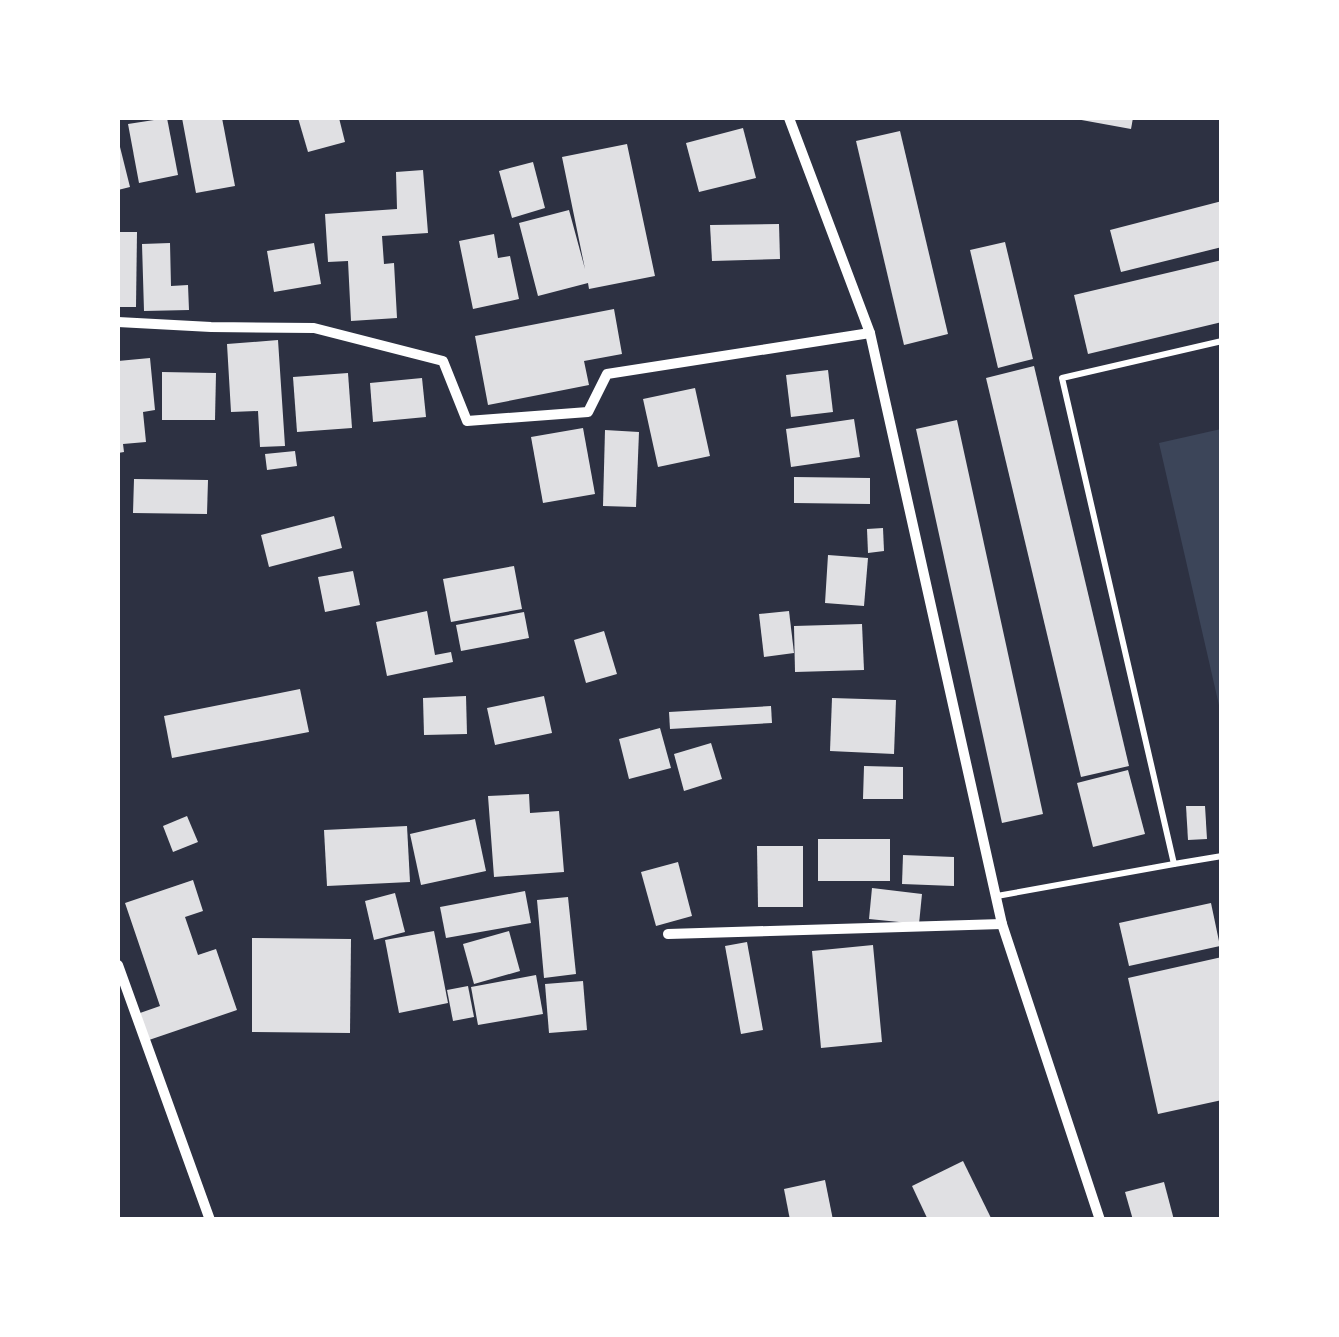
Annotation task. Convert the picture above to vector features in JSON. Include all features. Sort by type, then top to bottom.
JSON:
[{"type":"street","points":[[789,118],[870,333],[1002,924],[1100,1220]]},
{"type":"street","points":[[118,322],[314,328],[443,361],[467,421],[588,412],[607,374],[870,333]]},
{"type":"street","points":[[668,934],[1002,924]]},
{"type":"street","points":[[118,965],[210,1220]]},
{"type":"lane","points":[[1174,864],[1062,378],[1222,342]]},
{"type":"lane","points":[[996,896],[1222,856]]},
{"type":"shaded area","points":[[1222,429],[1221,714],[1159,443]]},
{"type":"building","points":[[167,118],[178,175],[139,183],[128,124]]},
{"type":"building","points":[[182,118],[222,118],[235,186],[196,193]]},
{"type":"building","points":[[298,118],[339,118],[345,142],[308,152]]},
{"type":"building","points":[[1076,118],[1133,118],[1131,129]]},
{"type":"building","points":[[743,128],[756,178],[699,192],[686,143]]},
{"type":"building","points":[[900,131],[948,334],[904,345],[856,141]]},
{"type":"building","points":[[118,144],[130,187],[118,190]]},
{"type":"building","points":[[627,144],[655,276],[589,289],[588,283],[538,296],[519,223],[569,210],[585,269],[562,157]]},
{"type":"building","points":[[533,162],[545,208],[512,218],[499,171]]},
{"type":"building","points":[[423,170],[428,233],[382,236],[384,264],[394,263],[397,318],[351,321],[348,261],[328,262],[325,214],[397,209],[396,172]]},
{"type":"building","points":[[1222,201],[1222,247],[1121,272],[1110,230]]},
{"type":"building","points":[[779,224],[780,259],[712,261],[710,225]]},
{"type":"building","points":[[118,232],[137,232],[136,307],[118,307]]},
{"type":"building","points":[[494,234],[498,258],[510,256],[519,299],[473,309],[459,241]]},
{"type":"building","points":[[1005,242],[1033,359],[998,368],[970,250]]},
{"type":"building","points":[[170,243],[171,286],[188,285],[189,310],[144,311],[142,244]]},
{"type":"building","points":[[314,243],[321,284],[274,292],[267,251]]},
{"type":"building","points":[[1222,260],[1222,322],[1088,354],[1074,295]]},
{"type":"building","points":[[614,309],[622,354],[584,361],[589,385],[488,405],[475,336]]},
{"type":"building","points":[[278,340],[285,446],[260,447],[258,411],[231,412],[227,344]]},
{"type":"building","points":[[150,358],[155,410],[143,412],[146,442],[123,444],[124,452],[118,453],[118,361]]},
{"type":"building","points":[[1034,366],[1129,766],[1081,777],[986,378]]},
{"type":"building","points":[[828,370],[833,412],[791,417],[786,375]]},
{"type":"building","points":[[162,372],[216,373],[215,420],[162,420]]},
{"type":"building","points":[[348,373],[352,428],[297,432],[293,377]]},
{"type":"building","points":[[422,378],[426,417],[373,422],[370,383]]},
{"type":"building","points":[[695,388],[710,456],[658,467],[643,399]]},
{"type":"building","points":[[854,419],[860,457],[791,467],[786,429]]},
{"type":"building","points":[[957,420],[1043,814],[1002,823],[916,429]]},
{"type":"building","points":[[583,428],[595,494],[543,503],[531,437]]},
{"type":"building","points":[[605,430],[639,432],[636,507],[603,506]]},
{"type":"building","points":[[295,451],[297,466],[267,470],[265,454]]},
{"type":"building","points":[[794,477],[870,478],[870,504],[794,503]]},
{"type":"building","points":[[134,479],[208,480],[207,514],[133,513]]},
{"type":"building","points":[[334,516],[342,548],[269,567],[261,535]]},
{"type":"building","points":[[883,528],[884,551],[868,553],[867,529]]},
{"type":"building","points":[[828,555],[868,558],[864,606],[825,603]]},
{"type":"building","points":[[514,566],[522,609],[451,622],[443,579]]},
{"type":"building","points":[[353,571],[360,605],[325,612],[318,577]]},
{"type":"building","points":[[427,611],[435,655],[451,652],[453,662],[387,676],[376,622]]},
{"type":"building","points":[[789,611],[794,653],[764,657],[759,614]]},
{"type":"building","points":[[524,612],[529,638],[461,651],[456,625]]},
{"type":"building","points":[[862,624],[864,670],[795,672],[794,626]]},
{"type":"building","points":[[604,631],[617,674],[586,683],[574,640]]},
{"type":"building","points":[[300,689],[309,732],[172,758],[164,716]]},
{"type":"building","points":[[466,696],[467,734],[424,735],[423,698]]},
{"type":"building","points":[[544,696],[552,733],[495,745],[487,708]]},
{"type":"building","points":[[832,698],[896,700],[894,754],[830,751]]},
{"type":"building","points":[[771,706],[772,723],[670,729],[669,712]]},
{"type":"building","points":[[660,728],[671,768],[629,779],[619,739]]},
{"type":"building","points":[[711,743],[722,779],[684,791],[674,754]]},
{"type":"building","points":[[864,766],[903,767],[903,799],[863,799]]},
{"type":"building","points":[[1128,770],[1145,834],[1093,847],[1077,783]]},
{"type":"building","points":[[529,794],[530,813],[559,811],[564,872],[494,877],[488,796]]},
{"type":"building","points":[[1186,806],[1205,806],[1207,839],[1188,840]]},
{"type":"building","points":[[187,816],[198,842],[173,852],[163,826]]},
{"type":"building","points":[[475,819],[486,871],[421,885],[410,834]]},
{"type":"building","points":[[407,826],[410,882],[327,886],[324,830]]},
{"type":"building","points":[[818,839],[890,839],[890,881],[818,881]]},
{"type":"building","points":[[757,846],[803,846],[803,907],[758,907]]},
{"type":"building","points":[[903,855],[954,857],[954,886],[902,884]]},
{"type":"building","points":[[678,862],[692,916],[656,926],[641,872]]},
{"type":"building","points":[[193,880],[203,911],[185,917],[198,955],[216,949],[237,1010],[149,1040],[140,1013],[160,1006],[125,903]]},
{"type":"building","points":[[872,888],[922,894],[919,924],[869,919]]},
{"type":"building","points":[[525,891],[531,923],[446,938],[440,907]]},
{"type":"building","points":[[395,893],[405,932],[374,940],[365,901]]},
{"type":"building","points":[[568,897],[576,974],[544,978],[537,900]]},
{"type":"building","points":[[1211,903],[1220,946],[1129,966],[1119,923]]},
{"type":"building","points":[[434,931],[448,1003],[399,1013],[385,940]]},
{"type":"building","points":[[509,931],[520,971],[474,984],[463,944]]},
{"type":"building","points":[[252,938],[351,939],[350,1033],[252,1032]]},
{"type":"building","points":[[747,942],[763,1030],[741,1034],[725,946]]},
{"type":"building","points":[[873,945],[882,1042],[821,1048],[812,951]]},
{"type":"building","points":[[1222,957],[1222,1100],[1158,1114],[1128,978]]},
{"type":"building","points":[[536,975],[543,1014],[478,1025],[471,987]]},
{"type":"building","points":[[583,981],[587,1030],[549,1033],[545,984]]},
{"type":"building","points":[[468,986],[474,1017],[453,1021],[447,990]]},
{"type":"building","points":[[963,1161],[991,1218],[928,1220],[912,1186]]},
{"type":"building","points":[[825,1180],[833,1220],[790,1220],[784,1189]]},
{"type":"building","points":[[1164,1182],[1174,1220],[1133,1220],[1125,1192]]}]
